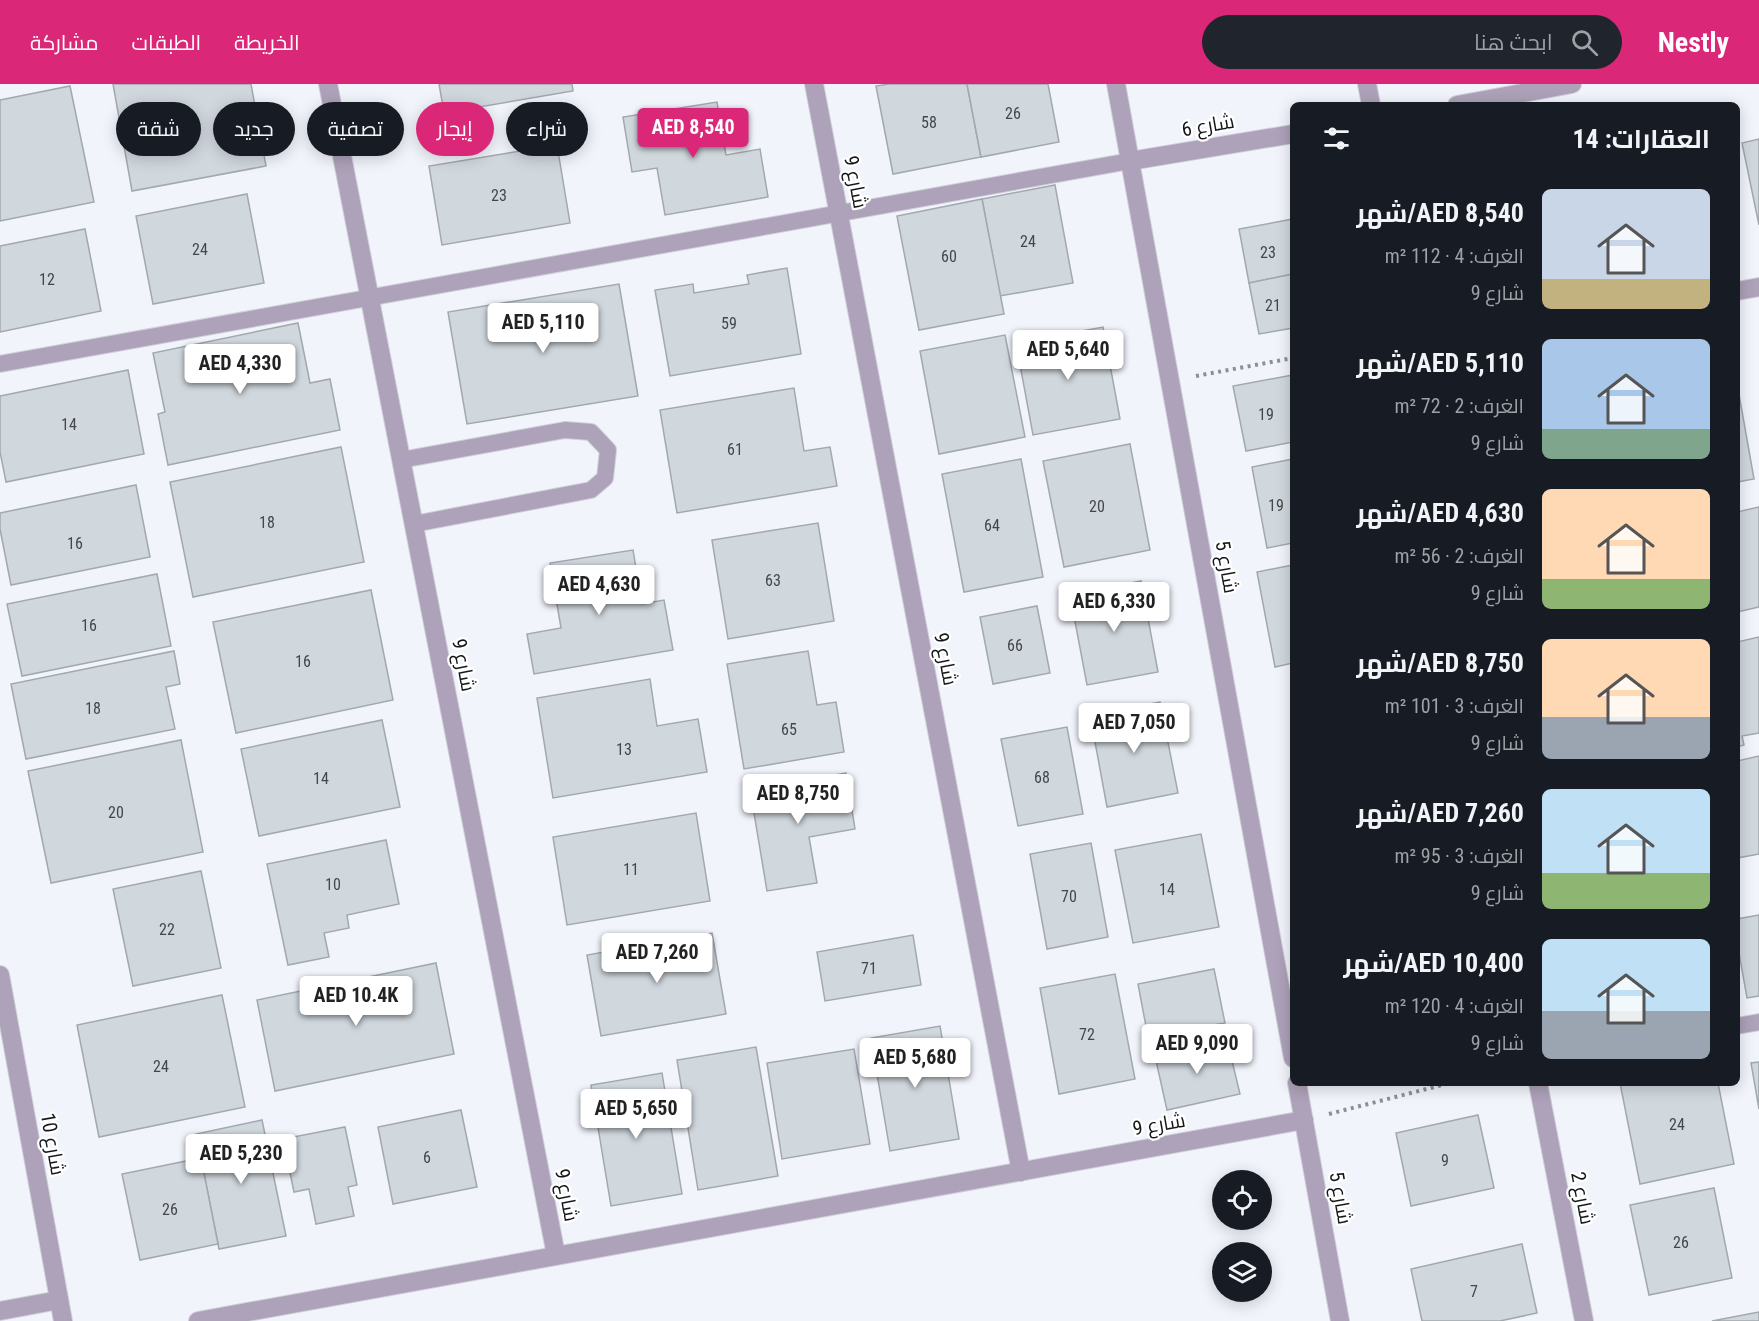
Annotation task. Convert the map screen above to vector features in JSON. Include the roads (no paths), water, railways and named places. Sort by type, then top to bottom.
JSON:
[{"type":"street","name":"شارع 9","points":[[328,84],[556,1255]]},
{"type":"street","name":"شارع 9","points":[[814,84],[1021,1172]]},
{"type":"street","name":"شارع 5","points":[[1116,84],[1290,1042]]},
{"type":"street","points":[[1367,84],[1370,102]]},
{"type":"street","points":[[1473,102],[1572,84]]},
{"type":"street","name":"شارع 6","points":[[1130,161],[1290,134]]},
{"type":"street","points":[[1740,290],[1759,287]]},
{"type":"street","name":"شارع 10","points":[[0,975],[63,1321]]},
{"type":"street","name":"شارع 5","points":[[1298,1086],[1340,1321]]},
{"type":"street","name":"شارع 2","points":[[1539,1086],[1584,1321]]},
{"type":"street","name":"شارع 9","points":[[198,1321],[1304,1120]]},
{"type":"street","points":[[0,1311],[59,1300]]},
{"type":"lane","points":[[0,364],[1130,161]]},
{"type":"lane","points":[[401,460],[565,430],[591,432],[608,450],[605,478],[591,490],[414,524]]},
{"type":"lane","points":[[1740,1025],[1759,1022]]}]
